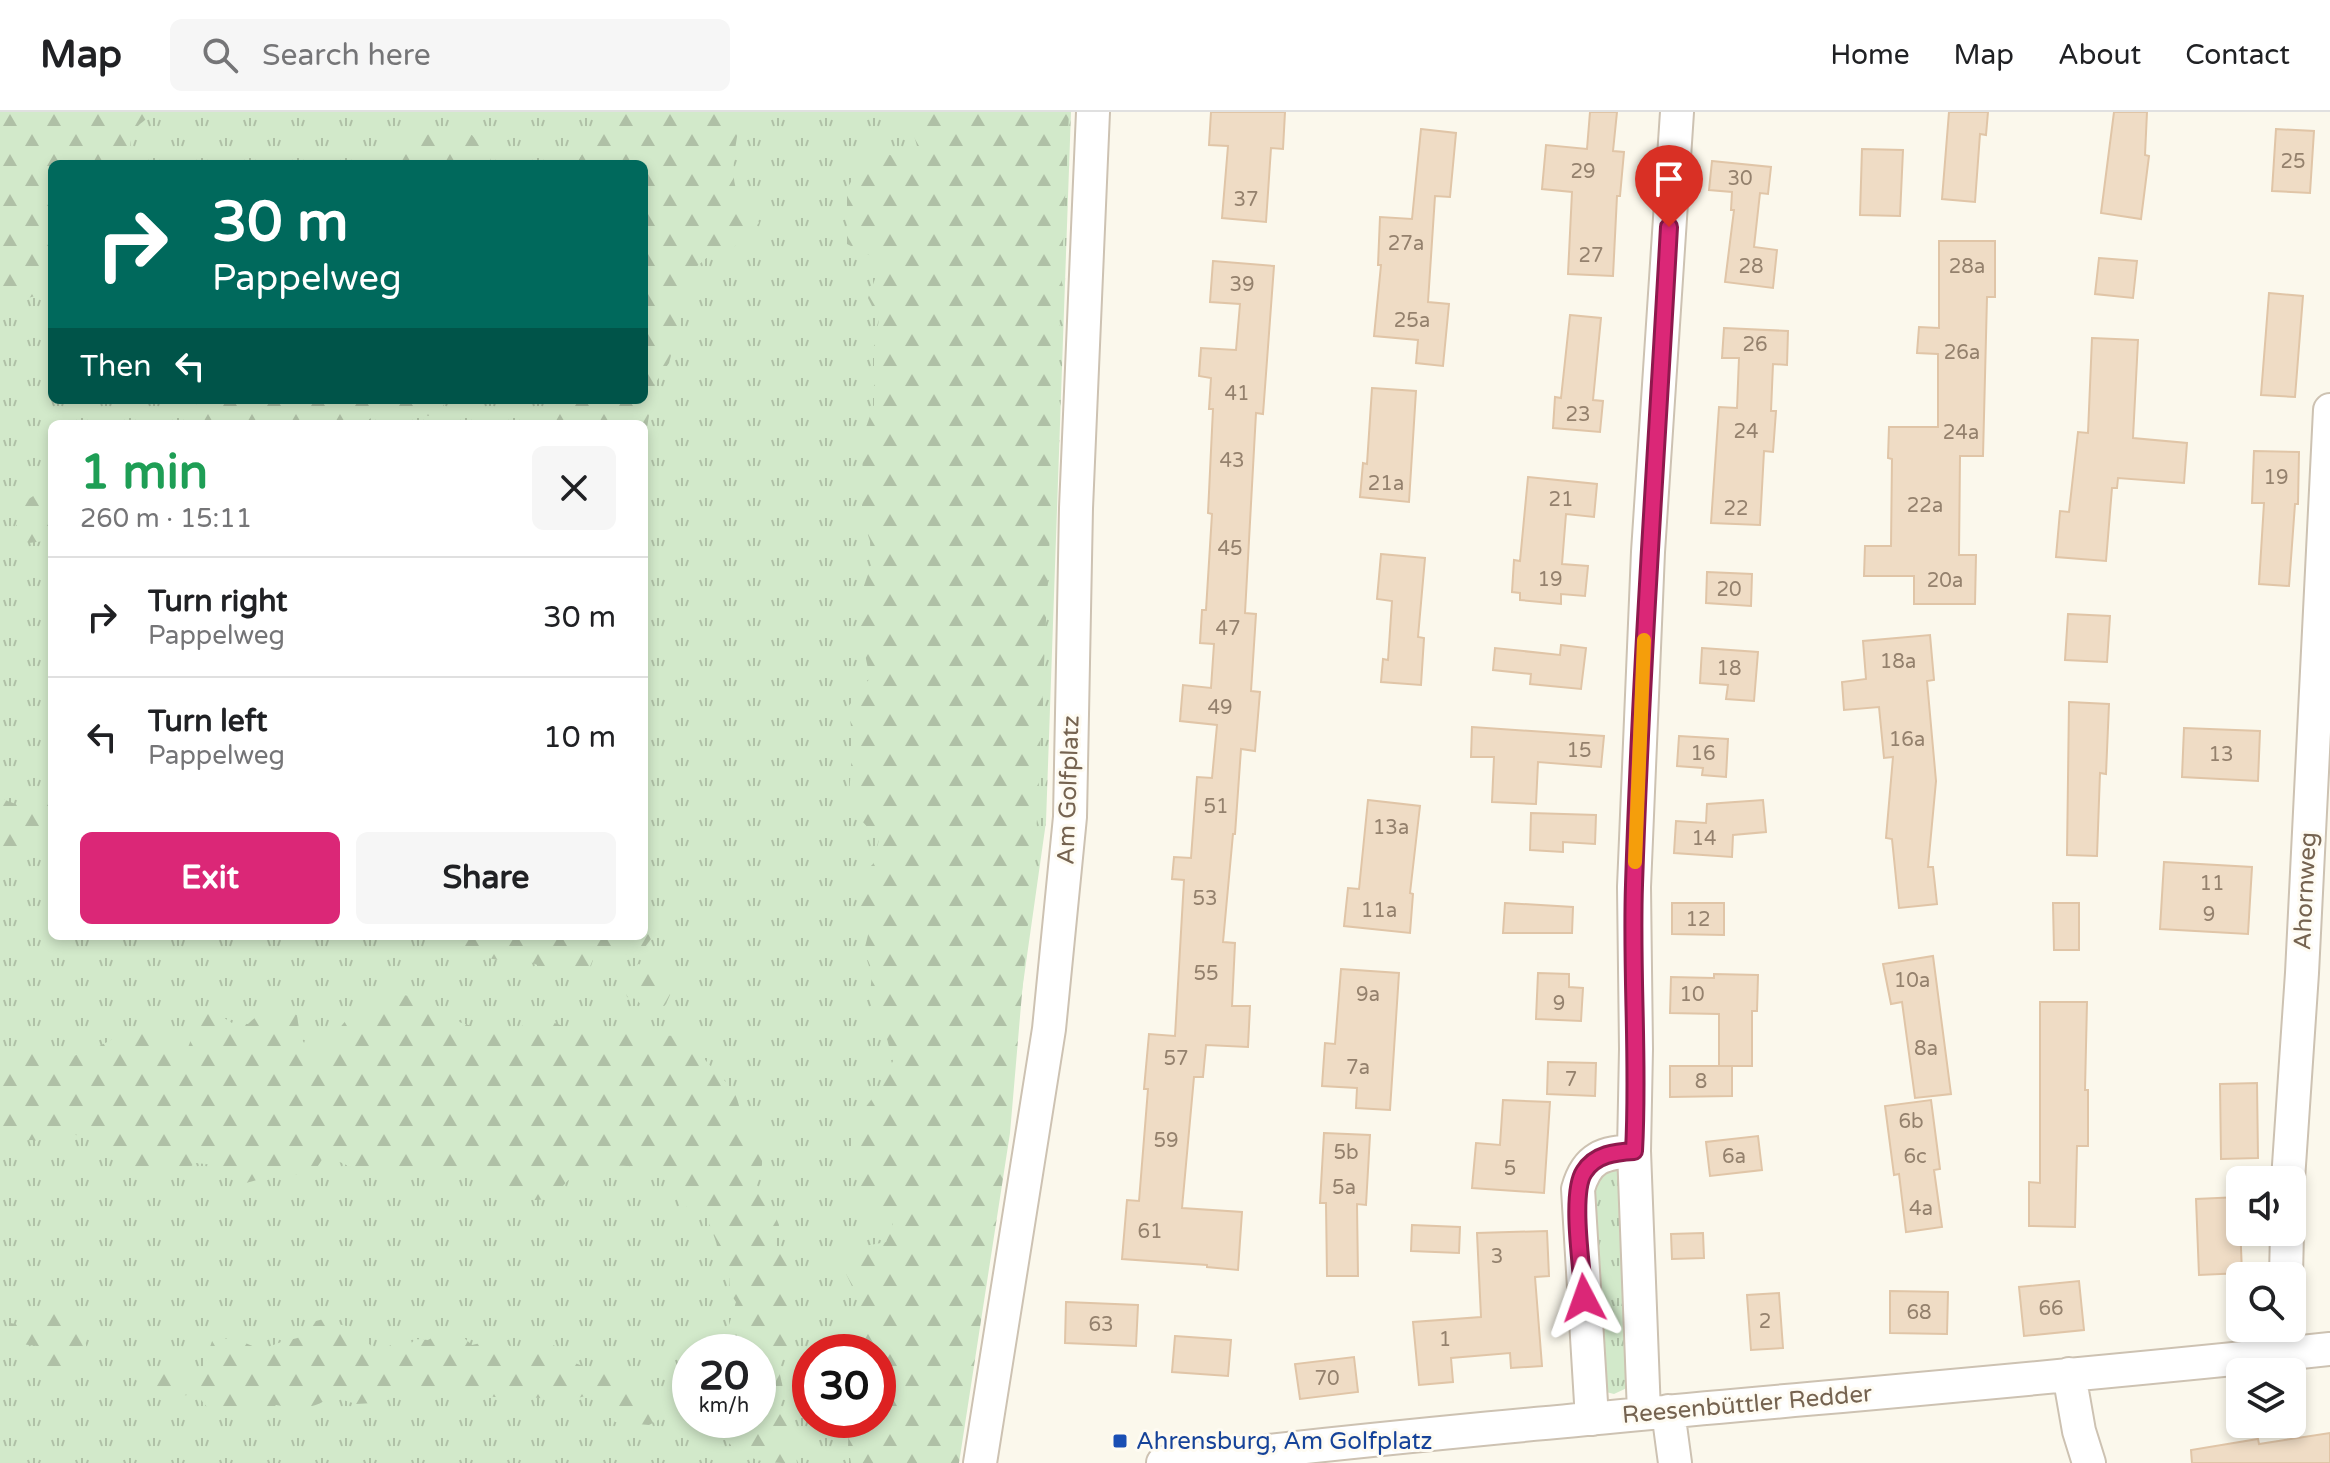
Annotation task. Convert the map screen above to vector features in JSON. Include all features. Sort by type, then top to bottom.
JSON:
[{"type":"street","name":"Am Golfplatz","points":[[980,1463],[1049,1029],[1070,817],[1076,508],[1093,112]]},
{"type":"street","points":[[1675,1463],[1656,1412],[1634,1151],[1634,901],[1643,650],[1677,112]]},
{"type":"street","name":"Ahornweg","points":[[2289,1166],[2302,973],[2330,410]]},
{"type":"street","points":[[1592,1419],[1578,1189],[1583,1173],[1594,1161],[1613,1152],[1634,1151]]},
{"type":"street","name":"Reesenbüttler Redder","points":[[1163,1463],[1306,1455],[1656,1412],[2069,1374],[2278,1342]]},
{"type":"street","name":"Reesenbüttler Redder","points":[[2291,1342],[2330,1349]]},
{"type":"street","points":[[2069,1374],[2079,1431],[2089,1463]]},
{"type":"green space","points":[[0,112],[1071,112],[1046,822],[955,1463],[0,1463]]},
{"type":"green space","points":[[0,112],[150,112],[132,137],[131,160],[48,160],[48,267],[38,278],[38,295],[14,298],[0,290]]},
{"type":"green space","points":[[608,112],[740,112],[734,158],[735,185],[739,196],[759,223],[733,248],[711,254],[694,269],[669,363],[654,385],[648,422],[555,420],[557,404],[648,404],[648,160],[578,160]]},
{"type":"green space","points":[[912,112],[1069,112],[1037,819],[1010,1133],[959,1463],[851,1463],[848,1438],[896,1438],[896,1334],[854,1334],[859,1301],[840,1261],[854,1248],[886,1242],[893,1224],[871,1212],[864,1198],[855,1176],[852,1134],[893,1061],[870,998],[872,970],[864,951],[869,931],[858,906],[853,883],[873,864],[879,840],[862,821],[849,796],[853,739],[848,707],[870,678],[859,626],[861,594],[871,566],[870,541],[861,514],[864,489],[862,457],[865,430],[874,405],[874,345],[879,320],[868,298],[879,268],[869,255],[847,244],[847,189],[866,154],[880,151],[908,162],[917,146],[911,125]]},
{"type":"green space","points":[[444,131],[472,135],[491,160],[378,160],[388,151],[415,138]]},
{"type":"green space","points":[[196,404],[444,404],[443,410],[430,416],[386,411],[367,420],[186,420]]},
{"type":"green space","points":[[48,487],[48,541],[29,543],[13,533],[27,500]]},
{"type":"green space","points":[[0,798],[26,808],[48,803],[48,842],[39,843],[17,860],[0,861]]},
{"type":"green space","points":[[648,933],[651,939],[639,955],[596,952],[589,969],[567,973],[546,969],[524,959],[508,962],[434,940],[648,940]]},
{"type":"green space","points":[[638,964],[664,970],[676,981],[660,1011],[647,1012],[636,999],[627,997],[625,986]]},
{"type":"green space","points":[[399,994],[429,1000],[459,1022],[481,1029],[511,1030],[543,1018],[570,1028],[626,1028],[664,1036],[702,1036],[705,1047],[703,1057],[734,1093],[747,1127],[762,1137],[762,1165],[755,1179],[755,1187],[766,1193],[779,1225],[775,1249],[787,1254],[790,1268],[788,1311],[792,1342],[790,1352],[781,1361],[783,1388],[779,1408],[788,1426],[787,1437],[794,1443],[797,1463],[754,1459],[723,1438],[776,1438],[776,1334],[728,1334],[736,1302],[730,1288],[728,1263],[718,1255],[707,1212],[680,1206],[673,1184],[650,1169],[597,1167],[577,1173],[549,1198],[536,1200],[506,1194],[495,1187],[490,1175],[464,1168],[448,1173],[424,1165],[391,1172],[378,1169],[368,1174],[323,1158],[316,1169],[304,1176],[285,1172],[246,1183],[223,1166],[196,1163],[179,1174],[170,1171],[148,1173],[76,1135],[49,1134],[38,1141],[0,1145],[0,1059],[31,1049],[53,1058],[66,1059],[86,1053],[136,1027],[148,1027],[166,1039],[168,1051],[174,1055],[186,1053],[199,1018],[212,1010],[232,1023],[248,1024],[271,1010],[290,1012],[297,1015],[304,1043],[313,1050],[320,1050],[329,1048],[347,1020],[370,1013],[379,1000]]},
{"type":"green space","points":[[1619,1166],[1629,1387],[1614,1394],[1606,1392],[1587,1189],[1595,1168]]},
{"type":"green space","points":[[65,1308],[84,1339],[86,1352],[81,1361],[70,1369],[54,1375],[37,1368],[37,1346],[13,1343],[10,1323],[38,1324],[50,1309]]},
{"type":"green space","points":[[331,1317],[355,1329],[369,1344],[383,1350],[397,1341],[410,1345],[415,1339],[428,1340],[445,1330],[463,1337],[472,1345],[497,1339],[522,1352],[531,1344],[545,1341],[559,1348],[565,1359],[590,1369],[598,1362],[611,1362],[621,1369],[625,1392],[654,1394],[663,1403],[660,1419],[649,1425],[615,1422],[606,1413],[606,1401],[595,1393],[578,1398],[549,1399],[494,1397],[479,1391],[461,1393],[451,1389],[387,1389],[373,1403],[356,1404],[330,1396],[312,1406],[276,1405],[269,1412],[236,1414],[208,1408],[195,1393],[176,1396],[159,1387],[139,1386],[136,1379],[140,1370],[153,1369],[166,1374],[173,1368],[185,1373],[199,1372],[213,1339],[233,1339],[263,1351],[307,1335],[316,1321]]},
{"type":"building","points":[[1211,112],[1285,112],[1283,149],[1271,148],[1266,222],[1222,218],[1228,146],[1209,145]]},
{"type":"building","points":[[1590,112],[1617,112],[1613,151],[1624,152],[1620,196],[1617,196],[1613,276],[1568,274],[1572,192],[1542,189],[1546,145],[1587,149]]},
{"type":"building","points":[[1949,112],[1988,112],[1986,135],[1980,134],[1975,202],[1942,199]]},
{"type":"building","points":[[2114,112],[2147,112],[2145,155],[2149,156],[2141,219],[2101,213]]},
{"type":"building","points":[[1421,129],[1456,133],[1450,197],[1435,196],[1428,302],[1449,304],[1443,366],[1416,363],[1418,340],[1374,336],[1381,265],[1378,265],[1380,217],[1412,219]]},
{"type":"building","points":[[2276,129],[2314,131],[2310,193],[2272,191]]},
{"type":"building","points":[[1862,149],[1903,150],[1900,216],[1860,215]]},
{"type":"building","points":[[1712,161],[1771,167],[1768,194],[1760,193],[1754,247],[1777,250],[1773,288],[1725,282],[1734,210],[1731,210],[1732,192],[1709,190]]},
{"type":"building","points":[[1939,241],[1995,241],[1995,297],[1987,297],[1983,456],[1960,456],[1959,555],[1976,555],[1975,604],[1914,604],[1914,576],[1864,576],[1865,546],[1891,546],[1892,459],[1888,458],[1889,427],[1938,427],[1938,354],[1917,353],[1919,327],[1939,328]]},
{"type":"building","points":[[2099,258],[2137,261],[2133,298],[2095,294]]},
{"type":"building","points":[[1213,261],[1274,266],[1263,414],[1256,413],[1245,613],[1256,614],[1251,691],[1260,692],[1255,751],[1241,749],[1223,942],[1235,943],[1232,1006],[1250,1006],[1248,1047],[1206,1045],[1203,1077],[1194,1077],[1182,1208],[1242,1212],[1238,1270],[1122,1259],[1127,1200],[1139,1201],[1149,1034],[1175,1036],[1184,880],[1172,879],[1174,857],[1191,858],[1197,777],[1212,778],[1217,725],[1180,721],[1183,685],[1211,688],[1214,644],[1200,643],[1202,610],[1206,610],[1212,514],[1208,513],[1213,409],[1209,409],[1211,378],[1199,376],[1201,348],[1236,350],[1240,304],[1210,302]]},
{"type":"building","points":[[2269,293],[2303,296],[2295,397],[2261,395]]},
{"type":"building","points":[[1570,315],[1601,318],[1593,400],[1603,401],[1600,432],[1553,428],[1555,397],[1561,398]]},
{"type":"building","points":[[1724,328],[1788,331],[1787,365],[1773,364],[1771,411],[1776,411],[1773,452],[1764,451],[1760,525],[1711,523],[1719,407],[1737,408],[1739,358],[1722,358]]},
{"type":"building","points":[[2092,338],[2138,340],[2133,438],[2187,443],[2184,483],[2118,478],[2117,488],[2112,488],[2106,561],[2056,557],[2060,511],[2069,512],[2078,432],[2088,433]]},
{"type":"building","points":[[1372,388],[1416,391],[1409,502],[1360,497],[1363,463],[1367,464]]},
{"type":"building","points":[[2254,451],[2299,452],[2298,504],[2295,504],[2289,586],[2259,584],[2264,503],[2252,503]]},
{"type":"building","points":[[1528,477],[1597,484],[1594,517],[1566,514],[1562,564],[1588,566],[1585,596],[1561,594],[1561,604],[1520,600],[1520,593],[1512,592],[1514,560],[1520,561]]},
{"type":"building","points":[[1381,554],[1425,558],[1418,637],[1424,638],[1421,685],[1381,682],[1383,659],[1388,660],[1392,601],[1377,599]]},
{"type":"building","points":[[1707,572],[1752,574],[1751,606],[1706,603]]},
{"type":"building","points":[[2068,614],[2110,616],[2107,662],[2065,660]]},
{"type":"building","points":[[1930,635],[1934,680],[1927,681],[1936,781],[1928,867],[1933,867],[1937,904],[1899,908],[1892,839],[1886,838],[1893,757],[1884,758],[1879,707],[1844,710],[1842,682],[1866,679],[1863,641]]},
{"type":"building","points":[[1561,645],[1586,648],[1581,689],[1530,684],[1531,674],[1493,670],[1495,648],[1560,655]]},
{"type":"building","points":[[1702,648],[1758,652],[1754,701],[1726,699],[1728,685],[1700,683]]},
{"type":"building","points":[[2069,702],[2109,704],[2106,774],[2100,773],[2097,856],[2067,855]]},
{"type":"building","points":[[1472,727],[1604,736],[1601,767],[1538,762],[1536,804],[1492,802],[1494,757],[1471,757]]},
{"type":"building","points":[[2184,728],[2260,731],[2258,781],[2182,777]]},
{"type":"building","points":[[1679,736],[1728,739],[1726,777],[1702,775],[1703,768],[1677,766]]},
{"type":"building","points":[[1368,800],[1420,806],[1410,893],[1413,894],[1410,933],[1344,926],[1348,888],[1359,889]]},
{"type":"building","points":[[1763,800],[1766,832],[1733,835],[1732,857],[1674,853],[1676,821],[1706,823],[1707,804]]},
{"type":"building","points":[[1531,813],[1596,815],[1595,844],[1563,842],[1563,852],[1530,850]]},
{"type":"building","points":[[2164,862],[2252,867],[2248,934],[2160,929]]},
{"type":"building","points":[[1505,903],[1573,907],[1572,933],[1503,933]]},
{"type":"building","points":[[1672,903],[1724,903],[1724,935],[1672,934]]},
{"type":"building","points":[[2053,903],[2079,903],[2079,950],[2054,950]]},
{"type":"building","points":[[1933,956],[1951,1094],[1915,1098],[1902,1002],[1891,1004],[1883,964]]},
{"type":"building","points":[[1341,969],[1399,973],[1390,1110],[1356,1108],[1357,1088],[1322,1086],[1325,1043],[1335,1044]]},
{"type":"building","points":[[1538,973],[1569,974],[1569,987],[1583,988],[1581,1021],[1536,1019]]},
{"type":"building","points":[[1714,974],[1758,975],[1757,1011],[1752,1011],[1752,1066],[1719,1066],[1719,1014],[1670,1013],[1671,977],[1714,978]]},
{"type":"building","points":[[2040,1002],[2087,1002],[2085,1090],[2088,1090],[2088,1146],[2077,1146],[2075,1227],[2029,1226],[2029,1182],[2040,1183]]},
{"type":"building","points":[[1548,1062],[1596,1063],[1595,1096],[1547,1094]]},
{"type":"building","points":[[1670,1066],[1732,1066],[1732,1096],[1670,1097]]},
{"type":"building","points":[[2257,1083],[2258,1158],[2221,1159],[2220,1084]]},
{"type":"building","points":[[1503,1100],[1550,1102],[1544,1193],[1472,1188],[1476,1143],[1500,1145]]},
{"type":"building","points":[[1931,1100],[1940,1169],[1934,1170],[1942,1227],[1906,1232],[1899,1174],[1894,1175],[1885,1106]]},
{"type":"building","points":[[1324,1133],[1370,1135],[1366,1205],[1357,1204],[1358,1276],[1327,1276],[1326,1203],[1320,1203]]},
{"type":"building","points":[[1758,1136],[1762,1170],[1710,1176],[1706,1142]]},
{"type":"building","points":[[2226,1198],[2226,1246],[2241,1246],[2242,1262],[2226,1262],[2226,1274],[2199,1275],[2196,1199]]},
{"type":"building","points":[[1412,1225],[1460,1227],[1459,1253],[1411,1251]]},
{"type":"building","points":[[1547,1231],[1549,1276],[1535,1277],[1542,1366],[1511,1368],[1510,1353],[1451,1358],[1453,1382],[1419,1385],[1413,1322],[1481,1317],[1477,1233]]},
{"type":"building","points":[[1703,1233],[1704,1258],[1672,1259],[1671,1234]]},
{"type":"building","points":[[2079,1281],[2084,1330],[2024,1336],[2019,1287]]},
{"type":"building","points":[[1890,1291],[1948,1292],[1947,1334],[1890,1333]]},
{"type":"building","points":[[1779,1293],[1783,1348],[1751,1350],[1747,1295]]},
{"type":"building","points":[[1066,1302],[1138,1305],[1136,1346],[1065,1343]]},
{"type":"building","points":[[1175,1336],[1231,1340],[1228,1376],[1172,1372]]},
{"type":"building","points":[[1354,1357],[1358,1392],[1300,1399],[1295,1364]]},
{"type":"building","points":[[2330,1433],[2330,1463],[2192,1463],[2191,1450],[2258,1439],[2259,1444]]},
{"type":"slow traffic","points":[[1635,862],[1644,640]]},
{"type":"place","name":"Ahrensburg, Am Golfplatz","points":[[1120,1441]]},
{"type":"route","points":[[1584,1298],[1578,1215],[1578,1189],[1583,1173],[1594,1161],[1613,1152],[1634,1151],[1634,887],[1648,552],[1669,227]]}]
